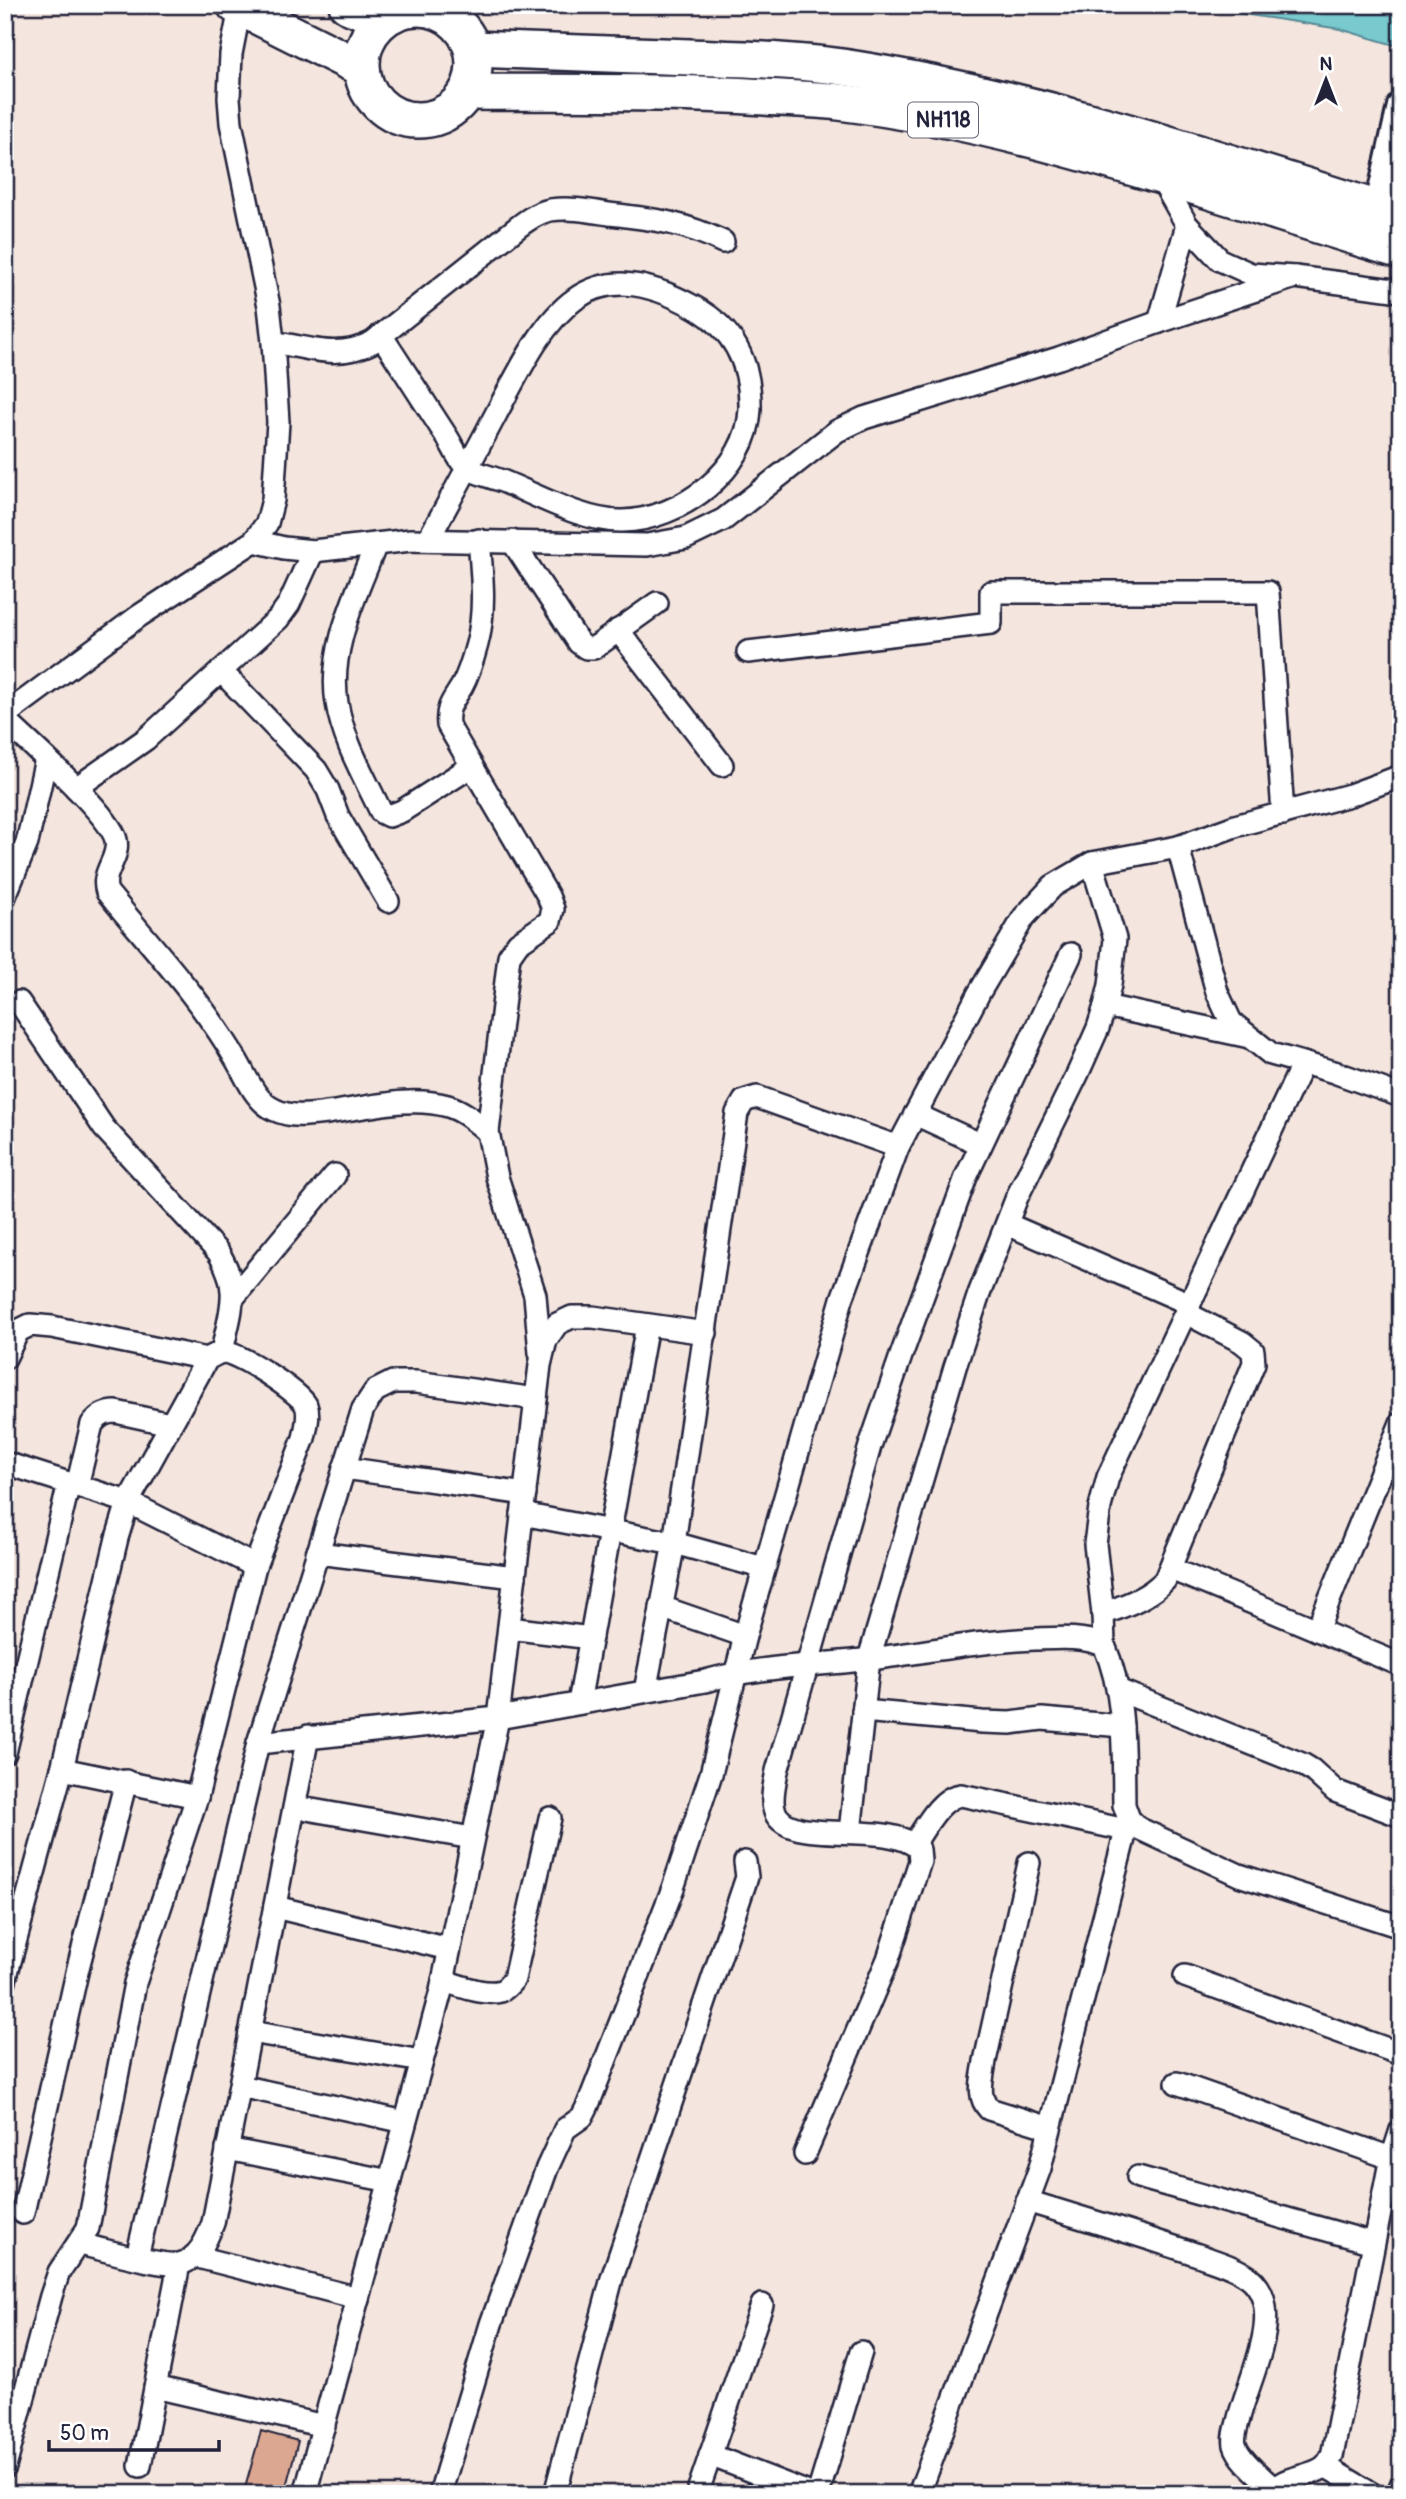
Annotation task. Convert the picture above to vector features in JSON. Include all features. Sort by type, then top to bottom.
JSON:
[{"type":"highway","points":[[347,5],[383,20]]},
{"type":"highway","points":[[237,6],[361,68]]},
{"type":"highway","points":[[425,8],[446,15],[463,29],[473,49],[475,71],[468,92],[455,108],[437,118],[416,121],[396,116],[379,105],[366,88],[361,68],[363,50],[370,33],[383,20],[403,9],[425,8]]},
{"type":"highway","name":"NH118","points":[[473,49],[779,61],[901,77],[1024,102],[1111,125],[1389,212]]},
{"type":"highway","name":"NH118","points":[[468,92],[701,93],[837,102],[920,115],[1004,133],[1160,177],[1401,251]]},
{"type":"street","points":[[237,6],[229,75],[231,123],[274,342],[277,467],[274,500],[267,523],[254,541],[139,616],[5,718],[76,788],[116,838],[116,851],[104,883],[107,892],[206,1015],[259,1098],[273,1110],[287,1115],[306,1116],[409,1102],[430,1102],[450,1107],[468,1116],[488,1132]]},
{"type":"street","points":[[1389,212],[1392,147],[1401,106]]},
{"type":"street","points":[[1160,177],[1187,225],[1220,260],[1251,274],[1401,291]]},
{"type":"street","points":[[274,342],[332,352],[347,352],[365,345],[513,230],[548,211],[571,209],[672,222],[699,229],[723,242]]},
{"type":"street","points":[[1160,322],[1187,225]]},
{"type":"street","points":[[254,541],[313,551],[428,540],[647,545],[686,538],[723,520],[837,431],[864,418],[1059,358],[1295,277]]},
{"type":"street","points":[[381,335],[467,467],[588,515],[621,522],[657,516],[679,506],[713,483],[734,461],[745,439],[750,410],[743,358],[729,334],[709,315],[681,299],[647,287],[617,284],[588,291],[562,308],[545,327],[467,467],[428,540]]},
{"type":"street","points":[[479,540],[482,617],[471,665],[446,713],[448,726],[548,896],[553,909],[550,921],[518,943],[509,956],[488,1132],[497,1177],[536,1295],[540,1365]]},
{"type":"street","points":[[512,541],[579,643],[586,648],[594,648],[657,603]]},
{"type":"street","points":[[376,544],[337,656],[337,704],[344,731],[381,812],[389,816],[402,811],[472,766]]},
{"type":"street","points":[[76,788],[146,739],[278,619],[289,604],[313,551]]},
{"type":"street","points":[[748,652],[991,624],[991,593],[1268,592],[1283,814]]},
{"type":"street","points":[[618,630],[722,765]]},
{"type":"street","points":[[221,671],[316,770],[328,790],[338,816],[388,901]]},
{"type":"street","points":[[5,896],[27,843],[46,759]]},
{"type":"street","points":[[440,2494],[491,2324],[547,2168],[565,2129],[582,2117],[588,2105],[673,1888],[710,1774],[745,1636],[842,1299],[898,1147],[979,993],[1024,917],[1053,886],[1092,863],[1178,847],[1235,826],[1396,783]]},
{"type":"street","points":[[1178,847],[1217,992],[1231,1022],[1270,1054],[1401,1096]]},
{"type":"street","points":[[850,1832],[869,1659],[955,1367],[979,1294],[1017,1197],[1098,1028],[1105,1006],[1115,939],[1092,863]]},
{"type":"street","points":[[805,2154],[888,1959],[920,1861],[919,1849],[914,1844],[881,1834],[807,1831],[786,1826],[777,1818],[772,1806],[777,1771],[870,1446],[940,1248],[980,1144],[1071,954]]},
{"type":"street","points":[[5,1980],[62,1769],[128,1502],[170,1424],[214,1356],[233,1298],[233,1283],[218,1252],[104,1128],[19,1002]]},
{"type":"street","points":[[1105,1006],[1251,1038]]},
{"type":"street","points":[[919,2494],[1040,2168],[1127,1824],[1118,1690],[1104,1645],[1095,1544],[1100,1507],[1108,1477],[1303,1063]]},
{"type":"street","points":[[645,1691],[674,1543],[737,1113],[744,1101],[757,1097],[898,1147]]},
{"type":"street","points":[[915,1114],[980,1144]]},
{"type":"street","points":[[233,1298],[335,1175]]},
{"type":"street","points":[[1007,1224],[1188,1308],[1253,1351],[1254,1363],[1166,1580],[1155,1591],[1141,1599],[1103,1614]]},
{"type":"street","points":[[305,2494],[443,1980],[498,1718],[540,1365],[546,1340],[557,1324],[572,1317],[593,1317],[706,1333]]},
{"type":"street","points":[[5,1359],[18,1331],[30,1325],[214,1356],[239,1356],[297,1395],[306,1406],[308,1422],[255,1566],[197,1797],[135,1983],[88,2228],[59,2272],[5,2467]]},
{"type":"street","points":[[579,1703],[648,1325]]},
{"type":"street","points":[[137,2257],[258,1743],[363,1409],[375,1391],[393,1382],[416,1382],[536,1399]]},
{"type":"street","points":[[5,1753],[73,1485],[92,1424],[106,1412],[116,1412],[170,1424]]},
{"type":"street","points":[[1317,1630],[1401,1423]]},
{"type":"street","points":[[5,1463],[128,1502],[255,1566]]},
{"type":"street","points":[[344,1468],[524,1504],[610,1530],[674,1543],[764,1568]]},
{"type":"street","points":[[317,1553],[515,1577]]},
{"type":"street","points":[[1171,1570],[1401,1665]]},
{"type":"street","points":[[662,1607],[745,1636]]},
{"type":"street","points":[[509,1628],[591,1638]]},
{"type":"street","points":[[258,1743],[498,1718],[705,1681],[735,1673],[869,1659],[997,1640],[1073,1637],[1104,1645]]},
{"type":"street","points":[[1118,1690],[1302,1765],[1312,1770],[1335,1791],[1401,1816]]},
{"type":"street","points":[[863,1711],[982,1722],[1010,1723],[1042,1719],[1122,1726]]},
{"type":"street","points":[[140,2466],[155,2387],[186,2260],[205,2243],[213,2223],[308,1737]]},
{"type":"street","points":[[62,1769],[197,1797]]},
{"type":"street","points":[[23,2213],[78,1968],[126,1781]]},
{"type":"street","points":[[914,1844],[945,1802],[953,1796],[961,1795],[1127,1824],[1239,1875],[1401,1927]]},
{"type":"street","points":[[295,1807],[472,1838]]},
{"type":"street","points":[[443,1980],[498,1992],[514,1979],[551,1818]]},
{"type":"street","points":[[555,2494],[612,2278],[747,1877],[745,1862]]},
{"type":"street","points":[[1029,1863],[985,2061],[981,2091],[983,2103],[989,2109],[1050,2127]]},
{"type":"street","points":[[275,1907],[449,1949]]},
{"type":"street","points":[[1185,1976],[1401,2054]]},
{"type":"street","points":[[250,2032],[422,2061]]},
{"type":"street","points":[[1177,2082],[1391,2158]]},
{"type":"street","points":[[240,2086],[405,2122]]},
{"type":"street","points":[[1027,2201],[1177,2248],[1240,2271],[1251,2279],[1262,2293],[1266,2308],[1265,2333],[1240,2413],[1235,2445],[1272,2491],[1290,2479],[1325,2466],[1332,2456],[1373,2243],[1391,2158],[1401,2130]]},
{"type":"street","points":[[227,2149],[390,2181]]},
{"type":"street","points":[[1139,2177],[1373,2243]]},
{"type":"street","points":[[79,2244],[137,2257],[186,2260],[358,2298]]},
{"type":"street","points":[[697,2494],[762,2305]]},
{"type":"street","points":[[818,2494],[861,2352]]},
{"type":"street","points":[[155,2387],[324,2426]]},
{"type":"street","points":[[710,2455],[811,2494]]},
{"type":"street","points":[[1325,2466],[1372,2494]]},
{"type":"street","points":[[1398,2494],[1401,2485]]},
{"type":"water","points":[[1186,5],[1401,5],[1401,47],[1340,29]]},
{"type":"building","points":[[261,2431],[298,2441],[284,2494],[266,2494],[245,2488]]}]
